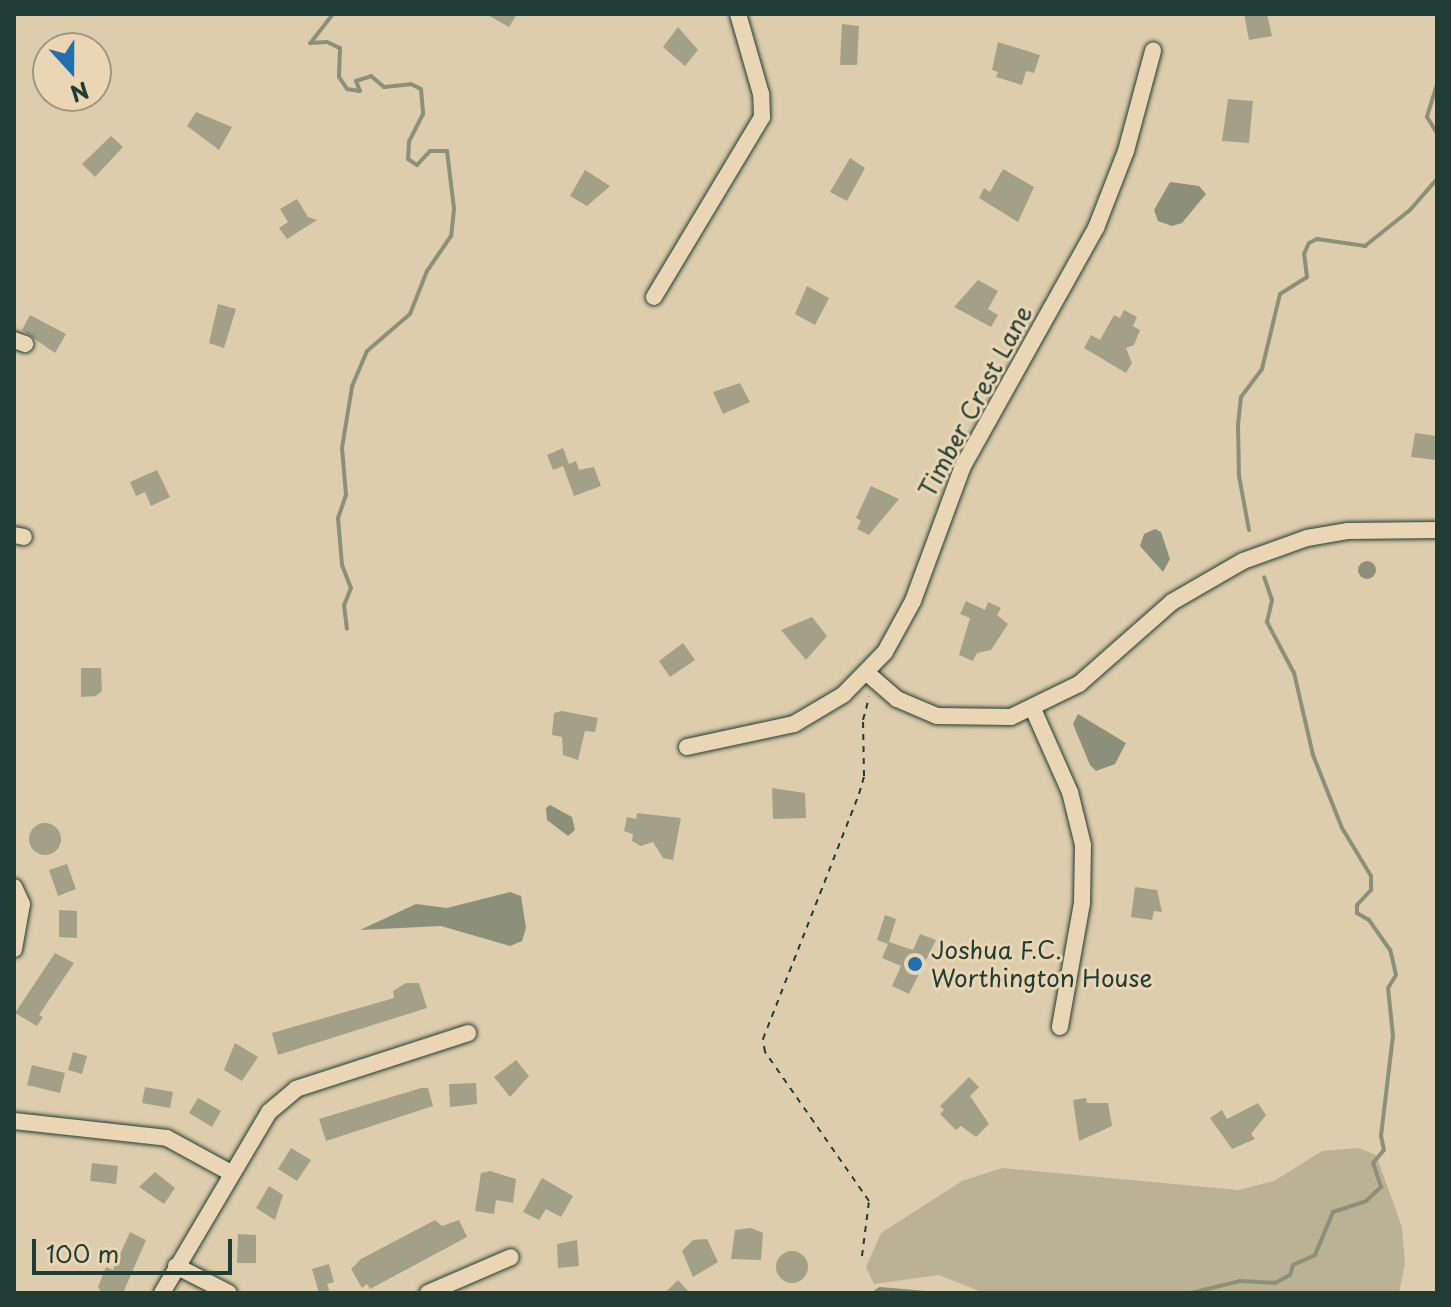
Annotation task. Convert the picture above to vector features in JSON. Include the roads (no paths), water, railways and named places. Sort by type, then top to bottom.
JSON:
[{"type":"street","points":[[654,297],[762,117],[761,94],[738,14]]},
{"type":"street","name":"Timber Crest Lane","points":[[687,747],[794,724],[870,677],[901,627],[963,466],[1096,228],[1126,151],[1153,51]]},
{"type":"street","points":[[870,677],[897,699],[937,716],[987,720],[1033,709],[1093,674],[1172,602],[1243,561],[1296,541],[1348,531],[1437,530]]},
{"type":"street","points":[[1033,709],[1070,792],[1083,845],[1082,903],[1060,1027]]},
{"type":"street","points":[[14,887],[22,904],[14,949]]},
{"type":"street","points":[[162,1293],[269,1112],[296,1089],[468,1033]]},
{"type":"street","points":[[14,1121],[167,1138],[231,1173]]},
{"type":"street","points":[[428,1293],[511,1257]]},
{"type":"street","points":[[176,1266],[229,1293]]},
{"type":"waterway","points":[[333,14],[310,43],[327,42],[340,48],[339,77],[347,89],[360,91],[356,81],[371,76],[384,87],[411,84],[421,89],[423,114],[409,142],[408,159],[417,165],[430,151],[447,151],[454,209],[451,236],[427,271],[410,314],[367,351],[352,387],[342,448],[346,495],[338,518],[342,565],[351,588],[344,605],[347,629]]},
{"type":"waterway","points":[[1437,84],[1427,117],[1437,133]]},
{"type":"waterway","points":[[1249,530],[1239,476],[1241,397],[1262,369],[1280,294],[1307,277],[1304,254],[1309,243],[1317,239],[1365,246],[1410,210],[1437,179]]},
{"type":"waterway","points":[[1191,1293],[1240,1281],[1275,1283],[1290,1275],[1293,1265],[1315,1255],[1333,1212],[1366,1201],[1381,1187],[1373,1163],[1384,1150],[1381,1136],[1393,1036],[1388,988],[1396,975],[1390,950],[1369,920],[1357,913],[1357,905],[1371,890],[1371,876],[1342,828],[1313,755],[1294,673],[1267,622],[1272,600],[1264,577]]},
{"type":"place","name":"Joshua F.C. Worthington House","points":[[915,964]]}]
